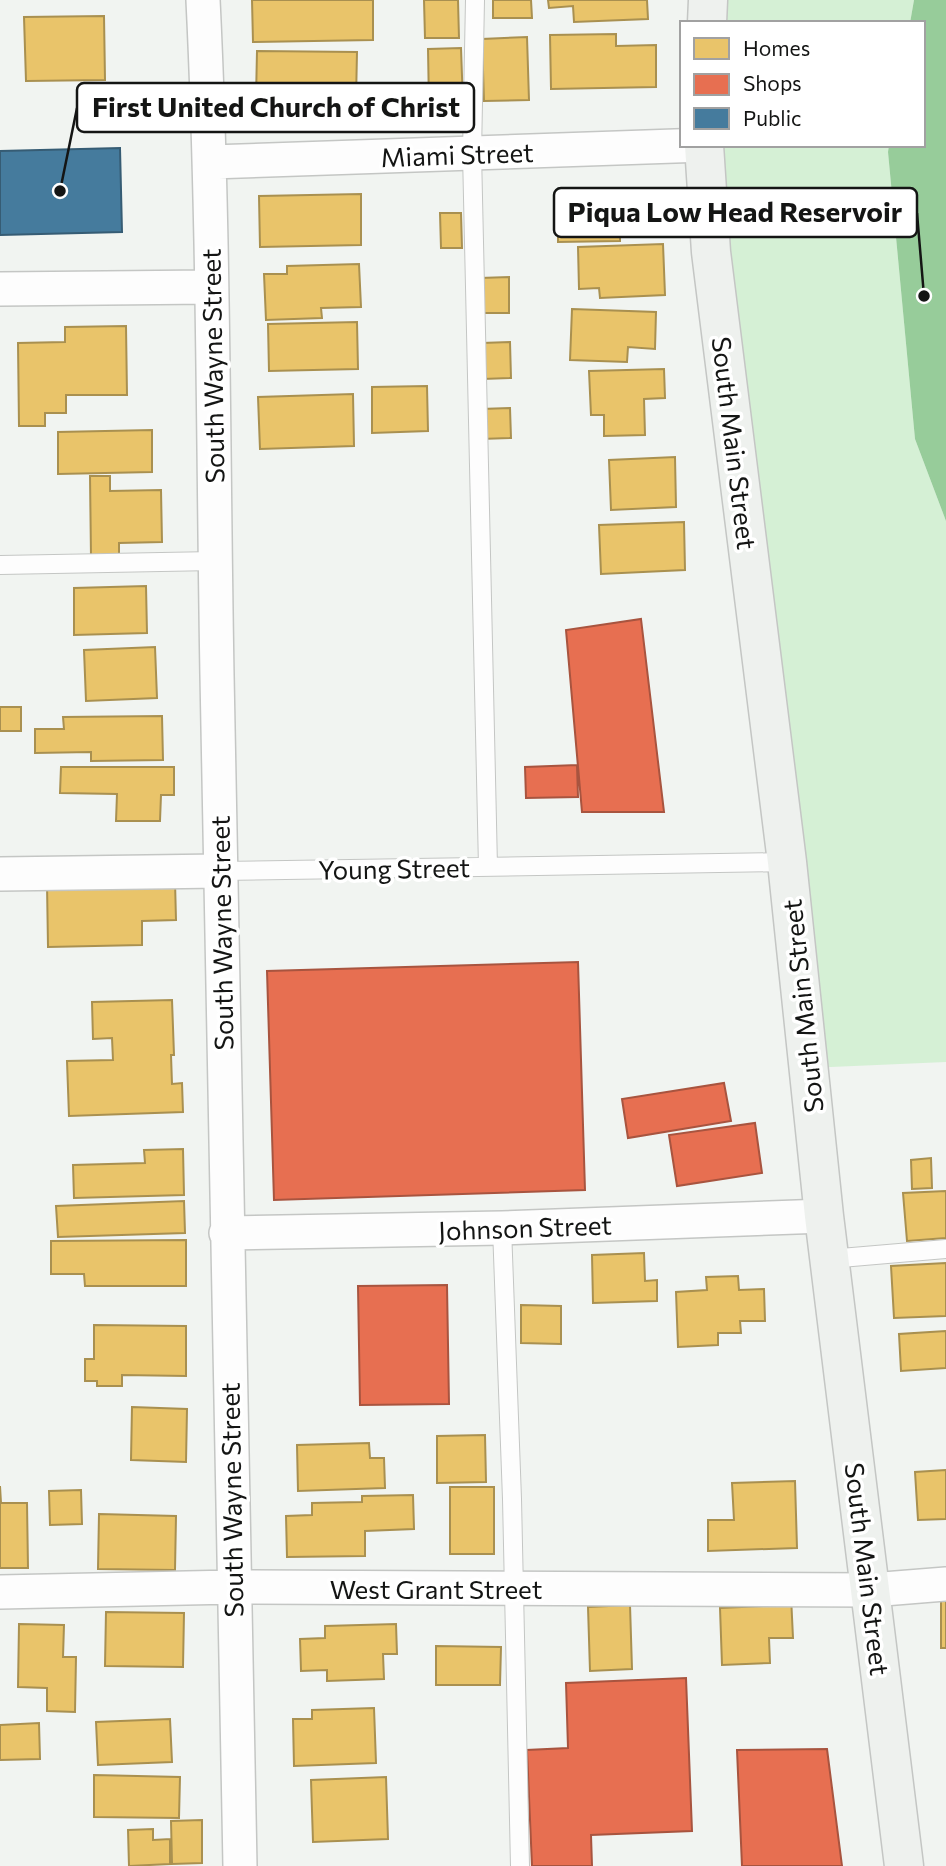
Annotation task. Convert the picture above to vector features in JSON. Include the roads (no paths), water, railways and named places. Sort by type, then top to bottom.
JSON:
[{"type":"main road","points":[[707,21],[708,0]]},
{"type":"main road","name":"South Main Street","points":[[704,147],[713,266],[787,862],[829,1259],[904,1866]]},
{"type":"street","name":"South Wayne Street","points":[[204,0],[211,162],[226,1233],[240,1866]]},
{"type":"street","name":"Miami Street","points":[[211,162],[680,146]]},
{"type":"street","points":[[0,289],[211,287]]},
{"type":"street","name":"Young Street","points":[[0,874],[220,871]]},
{"type":"street","name":"Johnson Street","points":[[226,1233],[502,1228],[824,1216]]},
{"type":"street","name":"West Grant Street","points":[[0,1592],[233,1587],[872,1590],[946,1584]]},
{"type":"lane","points":[[475,0],[472,153],[488,867]]},
{"type":"lane","points":[[0,565],[215,561]]},
{"type":"lane","name":"Young Street","points":[[220,871],[787,862]]},
{"type":"lane","points":[[502,1228],[520,1866]]},
{"type":"lane","points":[[829,1259],[946,1249]]},
{"type":"place","name":"First United Church of Christ","points":[[60,191]]},
{"type":"place","name":"Piqua Low Head Reservoir","points":[[924,296]]}]
